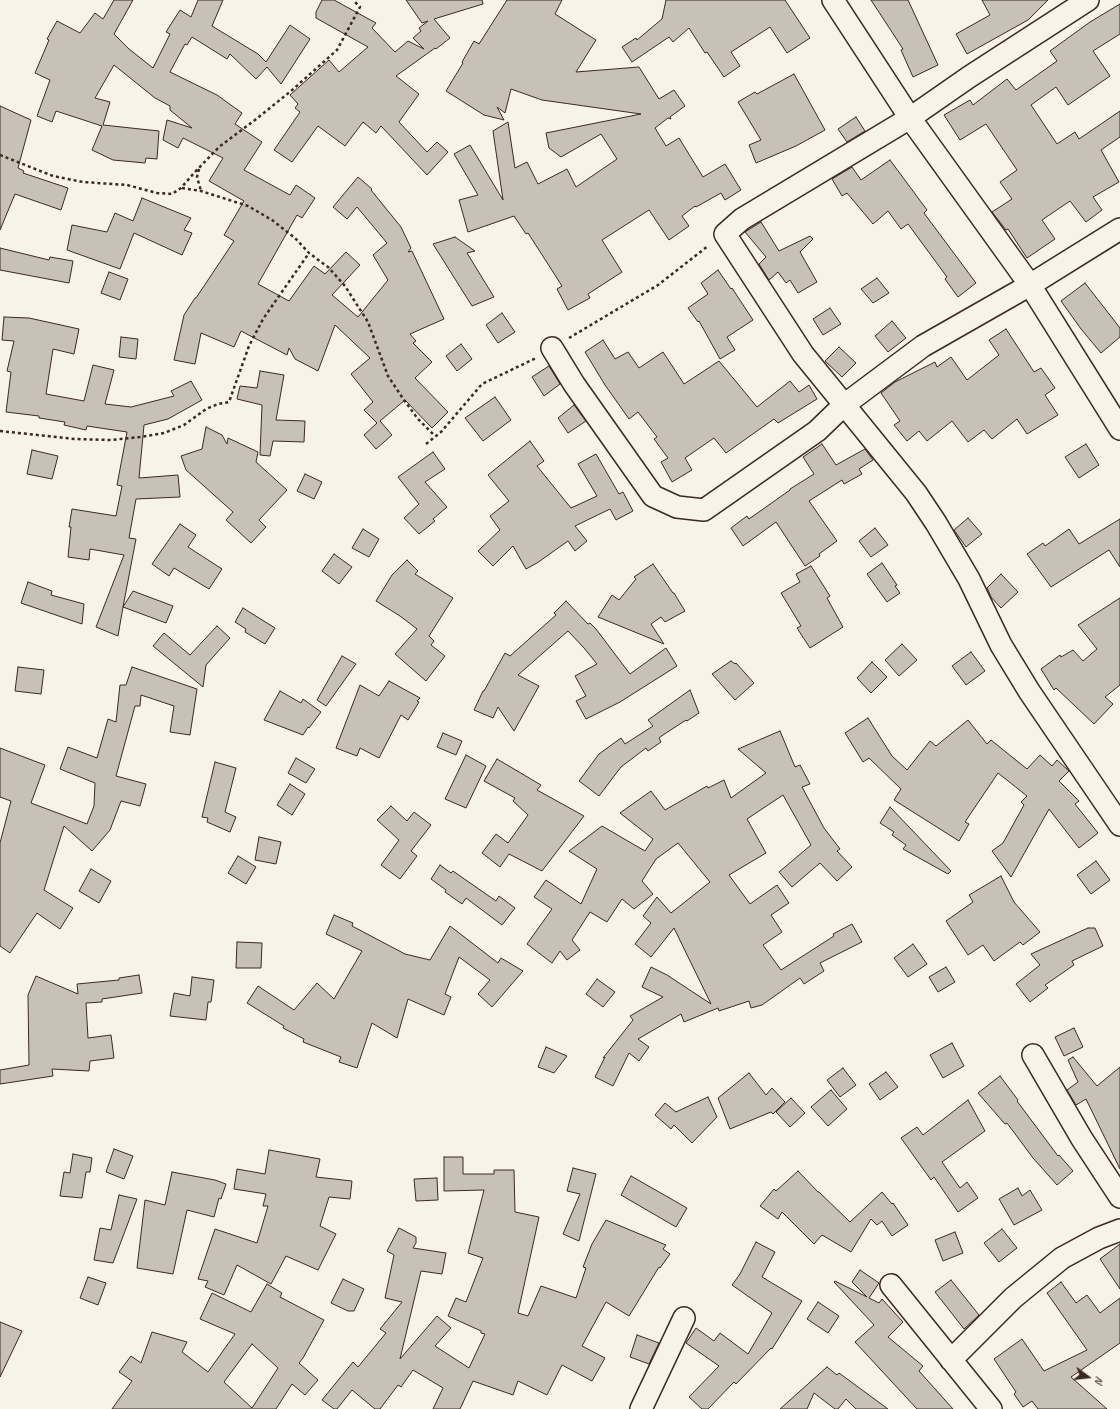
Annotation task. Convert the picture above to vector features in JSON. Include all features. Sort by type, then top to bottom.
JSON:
[{"type":"street","points":[[833,0],[910,118],[1030,285],[1120,429]]},
{"type":"street","points":[[1088,0],[969,77],[910,118],[742,218],[725,234],[803,354],[920,499],[969,579],[1001,645],[1029,691],[1120,825]]},
{"type":"street","points":[[552,348],[574,384],[653,496],[677,507],[704,510],[817,432],[844,406],[923,346],[1030,285],[1120,229]]},
{"type":"street","points":[[1033,1055],[1082,1139],[1120,1197]]},
{"type":"street","points":[[951,1360],[1013,1298],[1062,1258],[1099,1238],[1120,1230]]},
{"type":"street","points":[[891,1286],[991,1409]]},
{"type":"street","points":[[641,1409],[684,1318]]},
{"type":"path","points":[[0,155],[53,176],[83,182],[127,185],[157,193],[172,194],[181,188],[219,147],[291,91],[338,50],[360,7],[353,0]]},
{"type":"path","points":[[199,168],[197,177],[201,191]]},
{"type":"path","points":[[181,188],[201,191],[248,206],[272,220],[295,238],[309,253],[328,268],[345,286],[368,322],[388,376],[407,405],[418,419],[435,436]]},
{"type":"path","points":[[426,444],[441,432],[482,384],[539,356],[658,285],[725,234]]},
{"type":"path","points":[[0,431],[75,439],[111,440],[140,437],[164,433],[184,425],[206,409],[218,404],[230,402],[249,346],[263,319],[309,253]]},
{"type":"building","points":[[114,0],[133,0],[114,34],[129,49],[153,68],[170,34],[166,32],[180,10],[191,17],[198,0],[223,0],[212,26],[258,54],[266,62],[290,25],[310,39],[281,84],[267,67],[256,79],[230,54],[227,59],[192,37],[187,45],[185,44],[170,72],[217,95],[242,113],[235,124],[262,142],[244,170],[290,195],[296,185],[315,198],[302,218],[297,215],[258,284],[289,301],[314,266],[325,274],[346,252],[360,265],[332,295],[358,317],[388,280],[373,255],[387,243],[357,207],[347,219],[333,207],[358,177],[372,189],[371,190],[401,227],[411,248],[408,252],[412,251],[444,319],[410,334],[416,341],[413,343],[432,362],[415,378],[448,412],[432,428],[405,400],[380,421],[392,435],[376,449],[364,435],[377,423],[364,410],[373,402],[351,374],[370,358],[335,325],[318,371],[295,359],[289,348],[287,355],[241,331],[234,347],[201,333],[195,364],[174,360],[184,315],[234,241],[224,235],[244,201],[209,181],[223,158],[183,138],[178,148],[163,140],[167,120],[192,128],[170,110],[170,106],[155,98],[114,65],[95,98],[110,102],[103,125],[159,131],[157,159],[146,158],[145,163],[113,160],[92,150],[102,126],[56,111],[52,122],[37,116],[50,80],[35,73],[49,40],[47,39],[57,21],[80,33],[95,13],[103,19]]},
{"type":"building","points":[[322,0],[334,0],[376,23],[372,28],[395,52],[408,41],[424,49],[413,38],[421,31],[419,28],[428,21],[422,23],[406,0],[482,0],[483,4],[434,19],[450,38],[396,76],[419,94],[399,122],[427,152],[437,142],[448,152],[427,175],[381,126],[376,133],[363,122],[345,146],[318,126],[292,162],[274,150],[300,112],[295,108],[298,104],[290,95],[329,60],[339,72],[368,47],[316,18],[316,12]]},
{"type":"building","points":[[507,0],[562,0],[555,14],[596,40],[576,72],[639,67],[659,99],[674,90],[685,106],[670,117],[671,119],[668,118],[655,128],[666,146],[679,138],[703,177],[725,164],[741,190],[725,200],[721,193],[696,207],[695,206],[682,216],[689,226],[669,240],[649,210],[602,240],[622,272],[588,294],[590,298],[568,310],[557,289],[562,286],[528,233],[526,234],[514,216],[468,232],[459,200],[478,195],[454,154],[470,145],[503,200],[493,131],[508,122],[515,168],[527,162],[538,184],[567,169],[576,187],[617,159],[601,134],[561,157],[549,148],[546,133],[641,114],[542,100],[511,89],[505,113],[497,107],[504,120],[484,115],[446,91],[474,41],[479,44]]},
{"type":"building","points":[[666,0],[785,0],[810,38],[787,53],[770,27],[731,52],[740,66],[724,77],[707,52],[705,53],[689,28],[673,42],[669,37],[632,62],[622,47],[636,38],[637,40],[662,19]]},
{"type":"building","points":[[871,0],[908,0],[938,65],[913,77],[901,50],[903,49]]},
{"type":"building","points":[[982,0],[1048,0],[1028,20],[967,54],[956,34],[990,15]]},
{"type":"building","points":[[1120,4],[1120,34],[1093,51],[1110,76],[1068,105],[1056,87],[1031,105],[1057,144],[1075,132],[1079,139],[1120,111],[1120,137],[1101,150],[1119,182],[1093,197],[1102,210],[1086,222],[1070,201],[1042,220],[1055,239],[1027,258],[1008,229],[1006,230],[992,212],[1012,199],[1000,182],[1017,170],[986,124],[960,140],[944,115],[970,100],[973,105],[1007,79],[1016,90],[1057,61],[1050,51],[1090,22]]},
{"type":"building","points":[[794,74],[825,130],[796,146],[756,163],[749,145],[761,140],[738,102],[755,92],[757,94]]},
{"type":"building","points":[[0,106],[31,120],[18,168],[24,171],[23,173],[68,188],[61,210],[15,194],[0,230]]},
{"type":"building","points":[[856,117],[865,131],[847,142],[838,129]]},
{"type":"building","points":[[890,160],[927,210],[924,213],[976,283],[958,297],[945,279],[947,277],[908,224],[901,229],[888,211],[873,224],[847,193],[842,196],[832,179],[852,167],[861,180]]},
{"type":"building","points":[[142,198],[191,218],[184,230],[192,233],[182,255],[134,233],[120,269],[67,250],[72,225],[107,232],[115,213],[133,221]]},
{"type":"building","points":[[761,222],[779,251],[810,236],[813,239],[800,252],[817,282],[798,293],[790,280],[786,283],[778,272],[769,280],[759,264],[766,257],[745,232]]},
{"type":"building","points":[[455,237],[475,251],[467,253],[494,297],[472,306],[433,244]]},
{"type":"building","points":[[0,248],[49,260],[50,257],[73,261],[69,283],[0,270]]},
{"type":"building","points":[[718,270],[753,320],[727,337],[735,350],[720,359],[699,321],[698,322],[688,308],[708,294],[701,283]]},
{"type":"building","points":[[109,272],[128,279],[120,300],[101,293]]},
{"type":"building","points":[[877,278],[889,293],[873,303],[861,289]]},
{"type":"building","points":[[1085,283],[1120,328],[1120,337],[1101,353],[1081,329],[1061,301]]},
{"type":"building","points":[[830,308],[841,324],[823,335],[813,319]]},
{"type":"building","points":[[502,313],[515,332],[498,343],[486,325]]},
{"type":"building","points":[[4,317],[29,318],[79,329],[74,354],[53,349],[46,394],[84,401],[93,365],[114,370],[105,404],[131,407],[174,396],[171,391],[191,381],[202,400],[168,419],[144,425],[139,478],[178,475],[180,497],[136,499],[129,538],[136,539],[118,636],[96,627],[124,555],[90,549],[89,560],[68,557],[71,527],[69,527],[72,509],[116,516],[122,486],[117,485],[127,432],[87,426],[86,430],[64,425],[65,422],[39,418],[39,416],[6,412],[11,372],[7,371],[14,341],[2,340]]},
{"type":"building","points":[[892,321],[906,338],[888,352],[875,336]]},
{"type":"building","points":[[1006,329],[1034,372],[1041,368],[1055,388],[1045,395],[1058,415],[1027,434],[1017,419],[992,439],[984,430],[968,442],[952,421],[927,441],[919,431],[907,441],[894,425],[900,421],[881,393],[895,382],[935,362],[937,367],[951,357],[967,380],[999,355],[989,340]]},
{"type":"building","points":[[121,337],[138,339],[136,359],[119,357]]},
{"type":"building","points":[[603,340],[615,359],[628,352],[639,368],[663,352],[684,384],[719,361],[757,407],[790,381],[799,392],[809,385],[817,399],[778,423],[774,419],[726,453],[714,438],[685,458],[692,470],[672,482],[661,462],[668,458],[654,439],[657,437],[638,412],[629,419],[605,385],[585,352]]},
{"type":"building","points":[[461,344],[472,359],[457,371],[446,356]]},
{"type":"building","points":[[839,347],[856,363],[842,377],[825,361]]},
{"type":"building","points":[[549,366],[560,384],[544,396],[532,377]]},
{"type":"building","points":[[260,371],[284,375],[276,420],[305,421],[304,442],[273,441],[270,456],[260,455],[262,405],[237,399],[240,386],[257,388]]},
{"type":"building","points":[[495,397],[511,420],[483,441],[465,418]]},
{"type":"building","points":[[574,405],[586,421],[568,433],[558,418]]},
{"type":"building","points":[[206,427],[222,435],[227,444],[228,438],[258,452],[256,462],[287,490],[259,520],[266,527],[251,543],[226,520],[233,512],[186,470],[181,456],[202,449]]},
{"type":"building","points":[[530,441],[544,461],[537,466],[571,508],[597,496],[578,464],[596,454],[619,494],[623,492],[633,511],[616,520],[610,509],[575,526],[587,541],[575,551],[568,541],[526,569],[513,546],[493,566],[478,551],[500,530],[490,516],[509,501],[488,475]]},
{"type":"building","points":[[822,444],[836,465],[865,449],[873,460],[859,469],[862,474],[844,484],[842,480],[809,501],[837,541],[819,554],[820,556],[805,566],[776,522],[743,546],[731,528],[747,516],[749,519],[790,489],[814,474],[803,457]]},
{"type":"building","points":[[1086,444],[1099,465],[1079,478],[1065,457]]},
{"type":"building","points":[[32,450],[58,456],[52,479],[27,474]]},
{"type":"building","points":[[433,452],[445,469],[425,482],[447,507],[433,519],[435,521],[419,534],[404,518],[419,504],[398,477]]},
{"type":"building","points":[[305,474],[322,482],[314,499],[297,491]]},
{"type":"building","points":[[968,518],[982,534],[966,547],[954,530]]},
{"type":"building","points":[[1120,519],[1120,567],[1109,550],[1051,587],[1027,554],[1043,543],[1045,546],[1069,529],[1079,544]]},
{"type":"building","points":[[180,524],[196,535],[188,547],[222,569],[209,589],[174,568],[169,576],[152,564]]},
{"type":"building","points":[[875,528],[888,545],[871,557],[859,541]]},
{"type":"building","points":[[363,529],[379,539],[369,557],[352,548]]},
{"type":"building","points":[[334,554],[352,567],[339,584],[322,571]]},
{"type":"building","points":[[407,560],[418,571],[415,574],[453,598],[429,636],[434,641],[431,645],[445,656],[426,681],[395,654],[417,629],[376,601],[392,575]]},
{"type":"building","points":[[882,563],[897,585],[895,586],[900,593],[887,602],[867,574]]},
{"type":"building","points":[[653,564],[685,611],[665,622],[661,617],[651,624],[664,644],[598,617],[612,595],[619,600],[636,579],[634,577]]},
{"type":"building","points":[[811,566],[830,596],[827,598],[843,627],[810,648],[797,628],[801,626],[781,593],[800,582],[796,574]]},
{"type":"building","points":[[1001,574],[1018,592],[1001,608],[991,597],[987,588]]},
{"type":"building","points":[[28,582],[52,591],[51,595],[84,604],[82,624],[21,603]]},
{"type":"building","points":[[133,591],[173,606],[166,623],[123,607]]},
{"type":"building","points":[[1120,598],[1120,685],[1105,697],[1113,704],[1094,724],[1056,688],[1054,690],[1041,669],[1060,655],[1061,657],[1073,650],[1083,661],[1097,649],[1078,625]]},
{"type":"building","points":[[566,601],[588,624],[590,623],[596,629],[630,674],[666,648],[677,666],[620,702],[586,719],[576,701],[586,696],[575,676],[597,664],[568,631],[518,675],[539,686],[514,731],[498,707],[493,718],[474,710],[505,653],[510,656],[556,615],[554,613]]},
{"type":"building","points":[[243,608],[275,628],[265,644],[245,632],[246,629],[235,622]]},
{"type":"building","points":[[217,626],[230,638],[206,665],[203,687],[153,646],[164,633],[190,655]]},
{"type":"building","points":[[902,644],[917,660],[899,676],[885,660]]},
{"type":"building","points":[[971,652],[985,671],[966,685],[952,666]]},
{"type":"building","points":[[342,656],[356,664],[326,706],[317,700]]},
{"type":"building","points":[[731,661],[735,664],[736,663],[754,683],[735,700],[712,674]]},
{"type":"building","points":[[872,662],[887,677],[871,693],[857,678]]},
{"type":"building","points":[[18,667],[44,670],[41,694],[15,691]]},
{"type":"building","points":[[132,667],[197,689],[190,735],[170,732],[174,706],[141,695],[140,706],[135,706],[116,776],[146,784],[140,806],[121,801],[110,830],[92,851],[64,826],[44,890],[73,908],[60,929],[37,913],[10,953],[0,946],[0,843],[11,801],[0,797],[0,748],[45,765],[31,803],[87,824],[94,806],[95,783],[60,769],[68,747],[97,758],[108,719],[116,722],[120,685],[126,685]]},
{"type":"building","points":[[389,681],[420,698],[408,720],[401,715],[379,758],[360,748],[357,756],[336,748],[360,685],[379,696]]},
{"type":"building","points":[[690,690],[699,713],[660,737],[661,742],[648,751],[646,748],[621,767],[599,796],[579,781],[599,754],[621,738],[625,744],[653,726],[648,720]]},
{"type":"building","points":[[280,691],[301,703],[303,699],[321,712],[303,735],[264,720]]},
{"type":"building","points":[[868,718],[892,756],[907,770],[930,741],[936,746],[968,720],[987,744],[991,740],[1027,769],[1040,755],[1052,766],[1057,760],[1069,771],[1059,781],[1079,801],[1075,804],[1098,833],[1079,848],[1049,809],[1011,877],[992,851],[1003,843],[1024,805],[1021,802],[1027,796],[998,773],[965,822],[969,824],[959,841],[894,800],[901,789],[869,758],[863,762],[845,733]]},
{"type":"building","points":[[780,731],[795,767],[800,765],[810,784],[802,787],[824,828],[840,849],[837,851],[852,867],[837,881],[820,863],[792,887],[779,872],[811,845],[783,795],[747,819],[766,853],[729,875],[750,904],[777,885],[789,903],[771,915],[782,932],[763,945],[781,970],[834,936],[833,934],[852,924],[862,942],[820,963],[824,971],[804,984],[800,978],[762,1005],[751,1008],[749,1001],[719,1011],[718,1008],[684,1022],[681,1014],[638,1039],[649,1047],[639,1061],[629,1053],[613,1086],[595,1077],[605,1057],[603,1058],[633,1020],[630,1016],[663,997],[642,987],[651,967],[667,975],[711,1004],[674,928],[651,957],[635,944],[651,923],[643,916],[657,897],[671,913],[710,882],[678,843],[656,859],[642,881],[653,894],[634,909],[622,899],[607,922],[590,912],[572,940],[580,950],[567,960],[560,951],[552,963],[527,944],[552,909],[534,897],[546,880],[581,904],[597,869],[569,851],[602,826],[645,851],[653,839],[620,813],[651,791],[665,810],[707,786],[708,788],[724,780],[731,798],[766,773],[738,749]]},
{"type":"building","points":[[443,733],[462,741],[456,755],[437,747]]},
{"type":"building","points":[[466,755],[486,766],[466,808],[445,799]]},
{"type":"building","points":[[296,758],[315,769],[306,783],[288,773]]},
{"type":"building","points":[[497,759],[541,785],[537,790],[584,816],[542,871],[509,854],[500,867],[482,853],[496,834],[508,843],[528,815],[513,801],[515,798],[484,781]]},
{"type":"building","points":[[215,762],[236,768],[225,812],[236,817],[230,832],[207,822],[208,818],[202,817]]},
{"type":"building","points":[[290,784],[305,794],[292,815],[277,805]]},
{"type":"building","points":[[391,806],[407,821],[414,812],[431,825],[411,851],[417,856],[400,879],[381,865],[399,840],[377,820]]},
{"type":"building","points":[[890,807],[951,871],[948,874],[903,849],[906,845],[892,835],[894,832],[880,823]]},
{"type":"building","points":[[259,837],[281,842],[276,864],[255,860]]},
{"type":"building","points":[[238,856],[256,867],[246,884],[228,873]]},
{"type":"building","points":[[1096,861],[1110,880],[1091,894],[1077,875]]},
{"type":"building","points":[[440,865],[451,873],[453,871],[496,901],[499,896],[515,908],[502,925],[466,898],[462,904],[445,892],[446,890],[431,879]]},
{"type":"building","points":[[91,869],[111,881],[99,903],[79,891]]},
{"type":"building","points":[[1001,876],[1014,902],[1040,932],[1023,945],[1020,942],[994,961],[983,945],[968,955],[946,921],[973,902],[969,895]]},
{"type":"building","points":[[334,915],[353,923],[352,926],[405,954],[430,960],[450,926],[498,963],[501,958],[523,971],[492,1007],[478,994],[490,980],[459,957],[445,994],[451,997],[444,1015],[408,999],[397,1038],[372,1023],[357,1068],[339,1062],[341,1057],[303,1042],[304,1039],[283,1028],[284,1026],[247,1003],[258,986],[294,1010],[317,983],[334,999],[362,951],[326,934]]},
{"type":"building","points":[[1088,928],[1095,928],[1103,946],[1072,961],[1074,965],[1045,985],[1048,988],[1030,1002],[1016,984],[1040,965],[1031,954]]},
{"type":"building","points":[[237,942],[262,943],[261,968],[236,968]]},
{"type":"building","points":[[913,944],[927,964],[908,977],[894,958]]},
{"type":"building","points":[[946,967],[955,982],[938,992],[929,977]]},
{"type":"building","points":[[139,975],[142,993],[102,999],[102,1002],[86,1003],[88,1038],[111,1035],[114,1058],[90,1061],[89,1071],[52,1069],[53,1076],[0,1084],[0,1070],[29,1065],[28,995],[36,976],[78,994],[77,984],[119,980],[119,978]]},
{"type":"building","points":[[192,977],[214,980],[211,1002],[208,1002],[206,1020],[170,1016],[174,993],[190,996]]},
{"type":"building","points":[[597,979],[615,992],[603,1007],[586,994]]},
{"type":"building","points":[[1074,1028],[1083,1047],[1064,1056],[1055,1037]]},
{"type":"building","points":[[952,1043],[964,1066],[943,1078],[930,1055]]},
{"type":"building","points":[[546,1047],[567,1056],[554,1073],[538,1067]]},
{"type":"building","points":[[1073,1057],[1097,1086],[1120,1067],[1120,1169],[1086,1099],[1076,1105],[1067,1090],[1078,1082],[1068,1060]]},
{"type":"building","points":[[843,1068],[856,1085],[840,1097],[827,1080]]},
{"type":"building","points":[[886,1072],[898,1087],[880,1100],[869,1084]]},
{"type":"building","points":[[749,1073],[766,1095],[772,1088],[785,1102],[773,1114],[771,1112],[730,1129],[718,1098]]},
{"type":"building","points":[[1000,1076],[1058,1156],[1059,1155],[1073,1171],[1057,1185],[1033,1158],[1007,1123],[1005,1124],[978,1093]]},
{"type":"building","points":[[831,1090],[847,1109],[828,1126],[811,1107]]},
{"type":"building","points":[[708,1097],[717,1117],[692,1143],[674,1125],[671,1129],[655,1115],[665,1103],[676,1112]]},
{"type":"building","points":[[791,1098],[805,1113],[790,1127],[776,1112]]},
{"type":"building","points":[[968,1100],[985,1131],[942,1162],[960,1188],[967,1182],[978,1198],[958,1212],[934,1177],[931,1180],[901,1138],[917,1127],[923,1135]]},
{"type":"building","points":[[114,1149],[133,1156],[124,1179],[106,1172]]},
{"type":"building","points":[[269,1150],[320,1159],[316,1177],[352,1181],[350,1199],[329,1197],[320,1226],[336,1234],[318,1270],[286,1256],[271,1284],[237,1265],[224,1295],[205,1287],[208,1281],[198,1279],[215,1229],[257,1243],[268,1206],[263,1206],[266,1194],[234,1189],[237,1169],[265,1174]]},
{"type":"building","points":[[73,1154],[92,1158],[90,1172],[86,1172],[82,1198],[60,1196],[64,1172],[70,1173]]},
{"type":"building","points":[[444,1157],[463,1157],[463,1174],[494,1174],[494,1170],[514,1170],[515,1212],[539,1217],[518,1313],[528,1316],[541,1286],[576,1298],[586,1268],[583,1267],[592,1244],[606,1220],[666,1245],[663,1249],[670,1254],[660,1268],[659,1267],[629,1316],[606,1302],[582,1346],[605,1358],[592,1381],[562,1365],[547,1395],[518,1381],[513,1395],[473,1381],[460,1409],[433,1409],[443,1388],[413,1370],[401,1387],[398,1385],[380,1409],[375,1409],[352,1390],[337,1409],[334,1409],[322,1400],[353,1362],[358,1367],[386,1333],[380,1329],[402,1302],[385,1298],[394,1255],[387,1251],[399,1228],[416,1237],[416,1243],[413,1248],[446,1253],[442,1274],[421,1271],[400,1359],[437,1316],[451,1328],[435,1346],[469,1368],[485,1334],[448,1316],[456,1298],[466,1302],[483,1258],[468,1253],[484,1190],[444,1191]]},
{"type":"building","points":[[573,1168],[596,1174],[579,1241],[563,1234],[580,1194],[567,1191]]},
{"type":"building","points":[[798,1171],[850,1222],[882,1192],[892,1204],[893,1203],[908,1225],[892,1236],[882,1221],[877,1225],[871,1219],[851,1252],[822,1235],[814,1244],[782,1212],[778,1219],[760,1206],[774,1189],[776,1191]]},
{"type":"building","points":[[172,1172],[215,1180],[226,1184],[221,1199],[219,1198],[214,1217],[187,1210],[173,1274],[137,1268],[145,1200],[165,1205]]},
{"type":"building","points":[[631,1176],[687,1208],[676,1227],[621,1195]]},
{"type":"building","points":[[437,1178],[438,1200],[416,1201],[414,1179]]},
{"type":"building","points":[[1018,1188],[1022,1196],[1030,1190],[1042,1210],[1014,1225],[999,1199]]},
{"type":"building","points":[[119,1195],[137,1199],[113,1263],[94,1260],[100,1228],[111,1230]]},
{"type":"building","points":[[1002,1229],[1017,1248],[999,1262],[984,1243]]},
{"type":"building","points":[[955,1232],[963,1253],[943,1261],[935,1240]]},
{"type":"building","points":[[756,1242],[775,1252],[762,1277],[802,1301],[772,1349],[771,1348],[736,1384],[734,1382],[708,1409],[702,1409],[689,1397],[719,1366],[686,1343],[696,1328],[714,1341],[720,1333],[748,1354],[772,1313],[732,1285],[740,1274]]},
{"type":"building","points":[[1120,1244],[1120,1289],[1100,1259]]},
{"type":"building","points":[[860,1270],[879,1283],[869,1298],[879,1303],[882,1299],[903,1322],[888,1337],[923,1366],[919,1371],[953,1409],[917,1409],[855,1342],[874,1325],[834,1282],[835,1281],[867,1297],[852,1282]]},
{"type":"building","points":[[88,1277],[106,1283],[98,1305],[80,1298]]},
{"type":"building","points":[[343,1279],[364,1289],[354,1311],[348,1311],[331,1303]]},
{"type":"building","points":[[951,1280],[979,1315],[964,1329],[935,1292]]},
{"type":"building","points":[[1061,1282],[1076,1303],[1087,1295],[1100,1313],[1120,1298],[1120,1343],[1071,1377],[1107,1409],[1038,1409],[1032,1401],[1023,1407],[1014,1394],[1016,1392],[994,1359],[1022,1339],[1044,1371],[1087,1350],[1047,1293]]},
{"type":"building","points":[[267,1284],[282,1293],[280,1297],[324,1320],[299,1363],[318,1380],[305,1395],[292,1384],[276,1409],[112,1409],[132,1381],[119,1372],[131,1356],[141,1363],[152,1332],[187,1342],[182,1352],[208,1372],[235,1334],[200,1319],[212,1293],[251,1312]],"holes":[[[252,1344],[278,1368],[252,1408],[224,1382]]]},
{"type":"building","points":[[818,1302],[839,1316],[828,1333],[807,1319]]},
{"type":"building","points":[[0,1322],[22,1331],[0,1377]]},
{"type":"building","points":[[637,1335],[659,1343],[649,1364],[630,1357]]},
{"type":"building","points":[[827,1367],[837,1375],[839,1373],[888,1409],[856,1409],[846,1399],[838,1409],[835,1409],[814,1393],[807,1409],[780,1409]]}]
